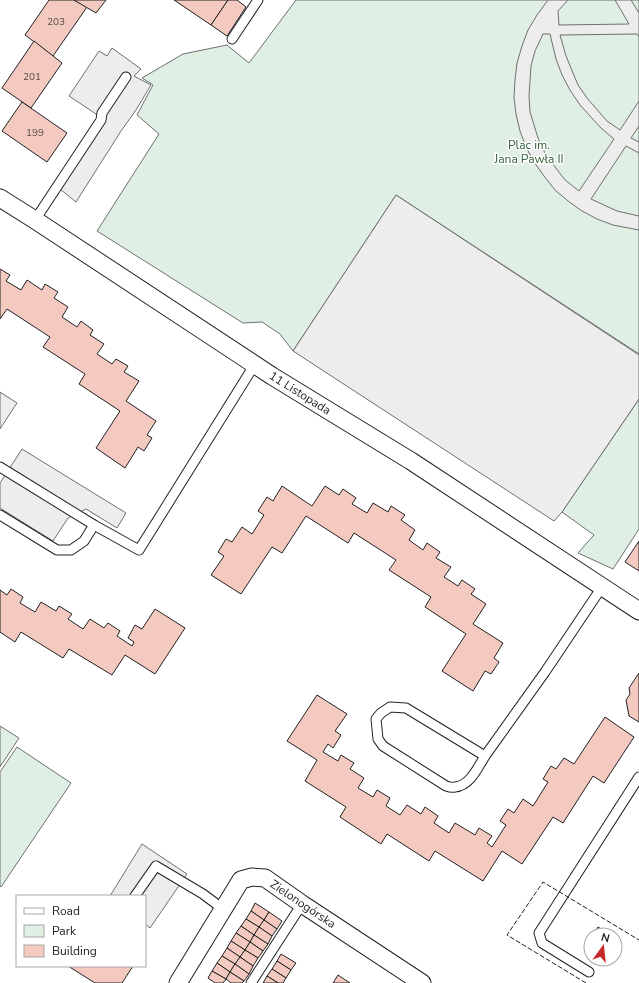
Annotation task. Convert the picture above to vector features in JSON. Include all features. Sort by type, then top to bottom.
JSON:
[{"type":"street","name":"11 Listopada","points":[[0,198],[36,220],[255,364],[410,461],[639,610]]},
{"type":"street","name":"Zielonogórska","points":[[178,983],[241,880],[252,877],[265,878],[422,983]]},
{"type":"lane","points":[[232,39],[258,0]]},
{"type":"lane","points":[[36,220],[101,120],[102,113],[126,77]]},
{"type":"lane","points":[[0,467],[94,525],[139,550],[255,364]]},
{"type":"lane","points":[[0,516],[57,550],[71,550],[84,540],[94,525]]},
{"type":"lane","points":[[485,756],[406,708],[390,707],[381,713],[376,719],[378,740],[383,746],[446,786],[456,788],[465,784],[474,773],[545,672],[602,587]]},
{"type":"lane","points":[[589,972],[542,943],[539,933],[639,777]]},
{"type":"lane","points":[[136,895],[156,866],[203,894],[223,909]]},
{"type":"lane","points":[[251,983],[302,904]]},
{"type":"green space","name":"Plac im. Jana Pawła II","points":[[296,0],[639,0],[639,354],[396,195],[293,351],[280,334],[262,322],[243,323],[97,231],[159,134],[137,115],[153,85],[142,78],[183,54],[227,45],[249,63]]},
{"type":"green space","points":[[639,399],[639,529],[613,569],[578,553],[594,535],[562,512]]},
{"type":"green space","points":[[0,726],[19,738],[0,767]]},
{"type":"green space","points":[[17,747],[71,783],[1,887],[0,772]]},
{"type":"shaded area","points":[[548,0],[568,0],[558,11],[559,25],[629,24],[615,0],[631,0],[639,13],[639,37],[637,34],[560,35],[566,56],[578,85],[607,121],[620,130],[639,101],[639,126],[631,138],[639,142],[639,153],[626,146],[591,199],[617,211],[639,216],[639,230],[613,225],[597,219],[568,201],[555,190],[544,176],[526,147],[516,114],[514,97],[515,80],[517,63],[522,46],[528,30]],"holes":[[[543,34],[550,34],[556,59],[570,90],[580,105],[601,128],[614,139],[579,191],[565,180],[546,155],[539,141],[530,112],[529,96],[531,66],[535,51]]]},
{"type":"shaded area","points":[[112,48],[141,69],[134,76],[151,85],[76,202],[60,189],[105,120],[69,96],[99,51],[107,56]]},
{"type":"shaded area","points":[[396,195],[639,355],[639,399],[562,512],[554,521],[293,351]]},
{"type":"shaded area","points":[[0,392],[17,403],[0,429]]},
{"type":"shaded area","points":[[22,449],[126,513],[117,528],[86,509],[68,518],[53,541],[0,508],[0,483]]},
{"type":"shaded area","points":[[142,844],[187,874],[150,928],[146,925],[146,895],[111,895]]},
{"type":"building","points":[[49,0],[74,0],[87,7],[53,56],[25,35]]},
{"type":"building","points":[[74,0],[106,0],[96,13]]},
{"type":"building","points":[[174,0],[228,0],[211,25]]},
{"type":"building","points":[[228,0],[237,0],[246,7],[227,36],[211,25]]},
{"type":"building","points":[[34,41],[62,63],[31,108],[2,88]]},
{"type":"building","points":[[22,102],[67,133],[47,162],[2,131]]},
{"type":"building","points":[[0,269],[10,275],[6,281],[21,290],[27,280],[42,290],[45,284],[58,292],[54,298],[68,307],[62,317],[77,327],[81,321],[93,330],[90,335],[104,344],[97,354],[112,364],[116,359],[128,366],[124,372],[139,381],[126,401],[156,421],[147,435],[152,438],[144,451],[138,447],[125,468],[96,448],[120,411],[79,384],[85,374],[43,347],[50,337],[7,309],[0,319]]},
{"type":"building","points":[[282,486],[312,506],[325,486],[339,495],[343,489],[356,498],[352,504],[367,513],[373,503],[388,512],[391,506],[405,515],[401,520],[415,530],[409,540],[423,550],[427,543],[440,552],[436,558],[451,567],[444,577],[458,586],[462,580],[475,589],[471,594],[486,604],[473,624],[503,643],[494,658],[499,662],[491,674],[485,671],[473,691],[442,671],[466,634],[425,607],[431,597],[389,570],[396,560],[354,533],[348,543],[306,516],[282,553],[272,547],[241,594],[211,575],[224,556],[218,552],[226,539],[232,542],[242,527],[252,534],[264,515],[258,511],[267,497],[273,501]]},
{"type":"building","points":[[639,541],[639,571],[625,562]]},
{"type":"building","points":[[11,589],[23,597],[20,603],[35,612],[41,602],[56,611],[59,606],[72,614],[68,619],[83,629],[90,619],[104,628],[108,623],[120,631],[117,636],[132,646],[134,642],[128,638],[135,625],[142,629],[155,609],[185,628],[155,674],[125,655],[112,675],[69,649],[63,658],[21,632],[15,642],[0,632],[0,590],[7,595]]},
{"type":"building","points":[[639,673],[639,722],[629,716],[626,700],[630,694],[629,688]]},
{"type":"building","points":[[317,695],[347,714],[335,731],[341,735],[333,748],[328,744],[323,752],[338,761],[341,755],[354,763],[350,769],[364,778],[358,788],[373,797],[377,790],[390,798],[386,806],[400,815],[407,805],[421,814],[425,807],[438,816],[434,823],[449,833],[455,823],[475,835],[479,828],[492,836],[487,843],[492,847],[506,825],[500,821],[508,809],[514,813],[523,799],[533,806],[548,782],[543,779],[551,766],[556,769],[564,758],[574,764],[605,717],[634,737],[604,783],[593,776],[563,823],[553,817],[522,864],[502,851],[483,881],[435,851],[429,861],[387,834],[381,844],[340,817],[346,807],[305,781],[317,760],[287,741]]},
{"type":"building","points":[[255,903],[269,912],[264,920],[251,911]]},
{"type":"building","points":[[251,911],[264,920],[259,927],[246,919]]},
{"type":"building","points":[[269,912],[282,921],[277,929],[264,920]]},
{"type":"building","points":[[246,919],[259,927],[254,935],[241,926]]},
{"type":"building","points":[[264,920],[277,929],[272,936],[259,927]]},
{"type":"building","points":[[241,926],[254,935],[250,942],[236,933]]},
{"type":"building","points":[[259,927],[272,936],[268,944],[254,935]]},
{"type":"building","points":[[236,933],[250,942],[245,950],[231,941]]},
{"type":"building","points":[[254,935],[268,944],[263,951],[250,942]]},
{"type":"building","points":[[231,941],[245,950],[240,957],[227,948]]},
{"type":"building","points":[[250,942],[263,951],[258,958],[245,950]]},
{"type":"building","points":[[227,948],[240,957],[235,964],[222,956]]},
{"type":"building","points":[[245,950],[258,958],[253,966],[240,957]]},
{"type":"building","points":[[281,954],[296,963],[291,970],[277,961]]},
{"type":"building","points":[[222,956],[235,964],[230,972],[217,963]]},
{"type":"building","points":[[240,957],[253,966],[249,974],[235,964]]},
{"type":"building","points":[[277,961],[291,970],[286,978],[272,969]]},
{"type":"building","points":[[217,963],[230,972],[226,979],[212,971]]},
{"type":"building","points":[[235,964],[249,974],[244,981],[230,972]]},
{"type":"building","points":[[70,967],[132,967],[122,983],[95,983]]},
{"type":"building","points":[[272,969],[286,978],[283,983],[278,983],[267,976]]},
{"type":"building","points":[[212,971],[226,979],[223,983],[215,983],[208,978]]},
{"type":"building","points":[[230,972],[244,981],[242,983],[231,983],[226,979]]},
{"type":"building","points":[[338,975],[350,983],[333,983]]},
{"type":"building","points":[[267,976],[278,983],[263,983]]},
{"type":"fence","points":[[586,983],[507,935],[543,882],[639,940]]}]
